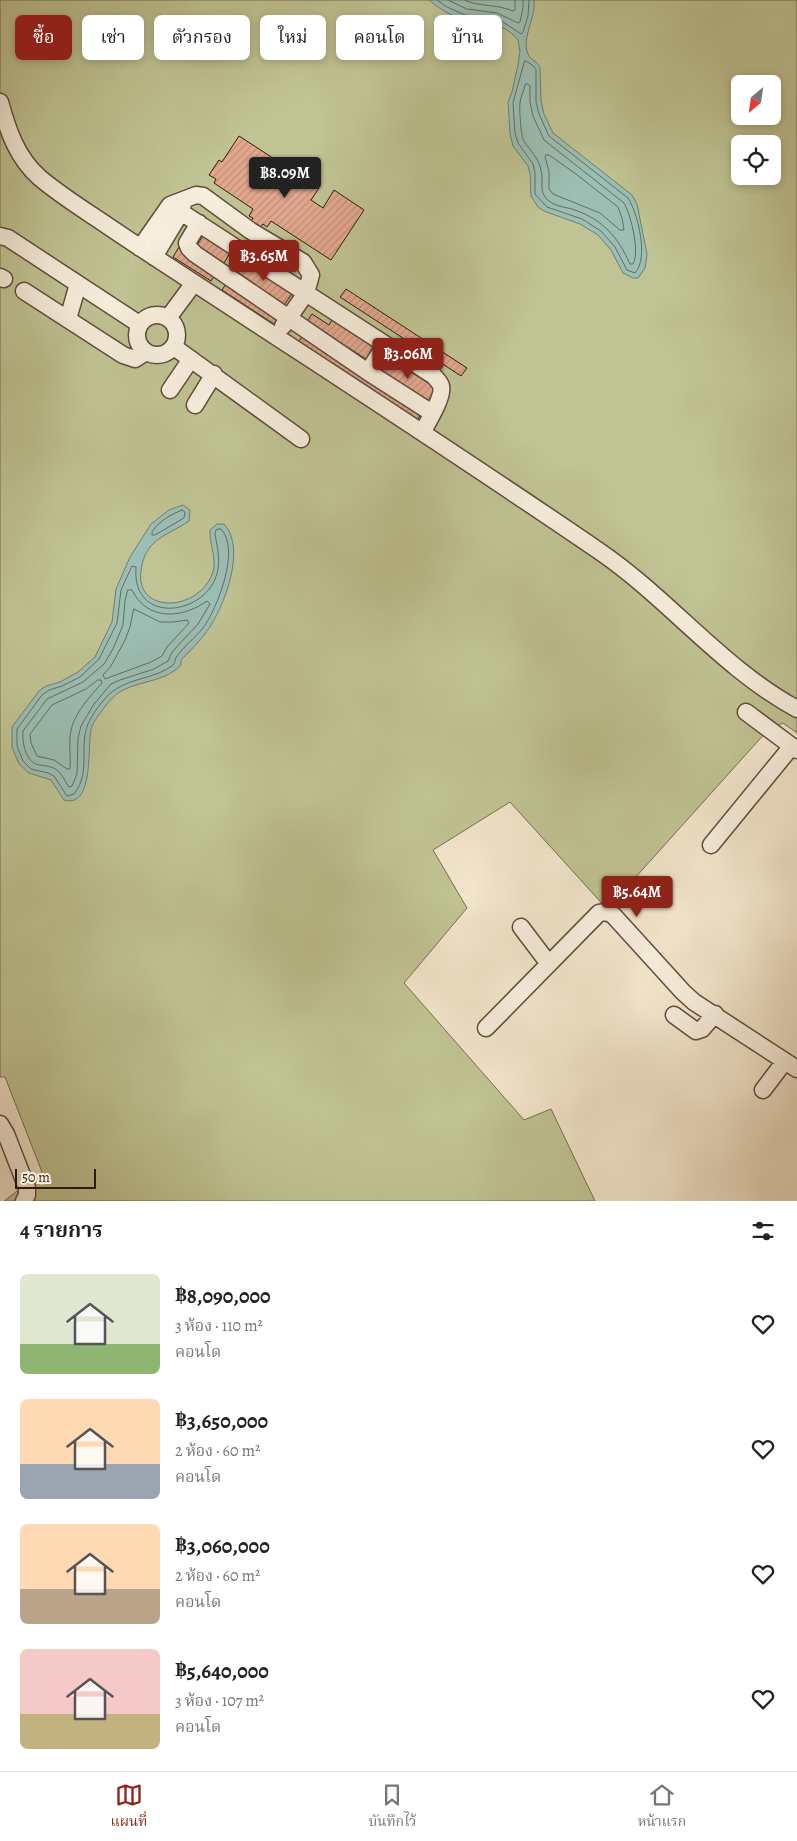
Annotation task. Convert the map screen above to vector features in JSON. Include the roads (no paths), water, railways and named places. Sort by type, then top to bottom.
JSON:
[{"type":"street","points":[[0,102],[6,125],[14,143],[24,161],[39,177],[140,248],[423,431],[602,553],[747,676],[774,697],[797,709]]},
{"type":"street","points":[[140,248],[178,205],[196,195],[203,196],[251,231],[303,262],[311,275],[311,282],[306,293],[277,337]]},
{"type":"street","points":[[178,205],[198,223],[434,376],[441,384],[442,390],[423,431]]},
{"type":"street","points":[[154,257],[178,205]]},
{"type":"street","points":[[198,223],[187,243],[189,248],[288,318],[432,413]]},
{"type":"street","points":[[240,249],[251,231]]},
{"type":"street","points":[[0,236],[8,238],[140,324]]},
{"type":"street","points":[[168,318],[194,283]]},
{"type":"street","points":[[68,319],[78,284]]},
{"type":"street","points":[[24,291],[123,356],[135,360],[146,352]]},
{"type":"street","points":[[158,314],[168,318],[176,326],[178,336],[174,346],[166,354],[156,356],[146,352],[138,344],[136,334],[140,324],[148,317],[158,314]]},
{"type":"street","points":[[368,372],[385,345]]},
{"type":"street","points":[[174,346],[301,439]]},
{"type":"street","points":[[170,390],[191,358]]},
{"type":"street","points":[[195,405],[214,374]]},
{"type":"street","points":[[712,845],[795,748],[746,712]]},
{"type":"street","points":[[486,1028],[599,913],[606,912],[613,915],[694,1002],[791,1065],[763,1090]]},
{"type":"street","points":[[521,927],[549,964]]},
{"type":"street","points":[[674,1015],[696,1030],[702,1029],[715,1014]]},
{"type":"street","points":[[0,1124],[6,1134],[27,1188],[27,1195],[24,1201]]},
{"type":"water","points":[[429,0],[534,0],[526,48],[529,56],[540,68],[541,101],[544,114],[553,133],[632,195],[637,204],[647,254],[645,268],[638,278],[633,278],[623,273],[611,250],[598,235],[580,224],[544,211],[538,207],[531,196],[528,166],[513,146],[510,134],[508,102],[512,92],[520,51],[518,40],[502,27],[502,15],[452,15]]},
{"type":"water","points":[[183,505],[190,510],[189,521],[162,537],[149,549],[141,571],[142,585],[148,595],[158,601],[170,603],[183,601],[195,595],[206,585],[213,572],[214,562],[210,530],[217,524],[224,524],[231,535],[233,562],[226,593],[220,608],[207,631],[181,660],[181,665],[174,671],[126,689],[118,693],[107,704],[92,726],[88,772],[81,794],[74,800],[64,800],[51,780],[29,773],[19,764],[12,747],[12,727],[39,691],[78,672],[95,657],[112,622],[116,589],[130,557],[151,524],[169,510]]}]
